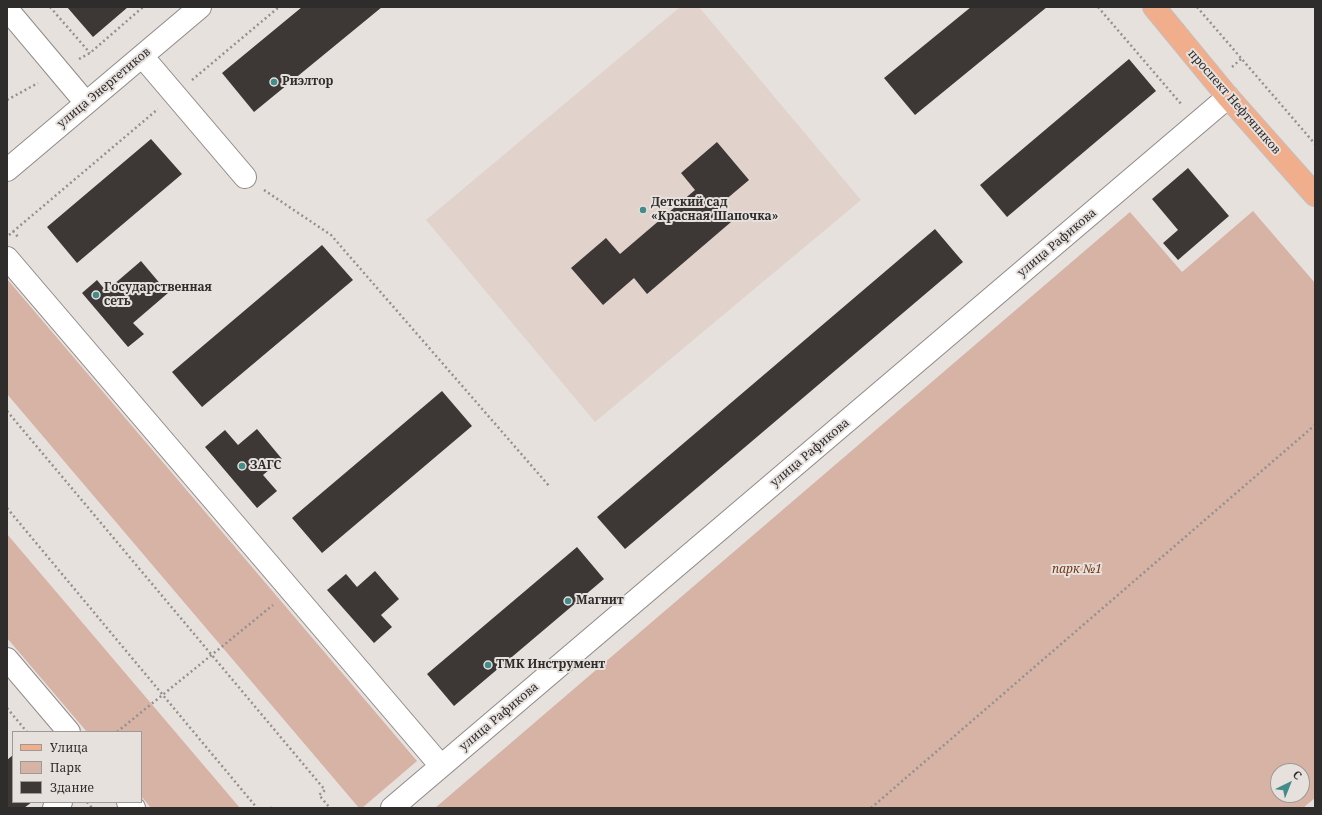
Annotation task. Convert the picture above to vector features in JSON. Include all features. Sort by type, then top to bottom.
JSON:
[{"type":"main road","name":"проспект Нефтяников","points":[[1154,7],[1228,97],[1315,195]]},
{"type":"street","name":"улица Энергетиков","points":[[7,170],[200,7]]},
{"type":"street","points":[[7,9],[86,103]]},
{"type":"street","points":[[142,56],[245,177]]},
{"type":"street","name":"улица Рафикова","points":[[392,808],[1228,97]]},
{"type":"street","points":[[7,258],[441,766]]},
{"type":"street","points":[[7,659],[68,731]]},
{"type":"path","points":[[50,7],[90,53],[143,7]]},
{"type":"path","points":[[7,236],[279,7]]},
{"type":"path","points":[[1098,7],[1184,107]]},
{"type":"path","points":[[1197,7],[1315,144]]},
{"type":"path","points":[[245,177],[331,235],[550,487]]},
{"type":"path","points":[[7,411],[325,790],[319,795],[330,808]]},
{"type":"path","points":[[871,808],[1315,425]]},
{"type":"path","points":[[7,508],[257,808]]},
{"type":"path","points":[[118,731],[291,590]]},
{"type":"path","points":[[7,708],[26,731]]},
{"type":"shaded area","name":"Детский сад «Красная Шапочка»","points":[[680,7],[699,7],[861,200],[595,422],[426,220]]},
{"type":"green space","name":"парк №1","points":[[1253,211],[1315,283],[1315,798],[1310,802],[1310,763],[1270,763],[1270,803],[1309,803],[1303,808],[435,808],[1130,212],[1182,272]]},
{"type":"green space","points":[[7,279],[417,761],[362,808],[359,808],[7,394]]},
{"type":"green space","points":[[7,534],[240,808],[151,808],[142,797],[142,731],[86,731],[7,638]]},
{"type":"building","points":[[67,7],[128,7],[93,37]]},
{"type":"building","points":[[302,7],[382,7],[254,112],[222,73]]},
{"type":"building","points":[[971,7],[1047,7],[915,115],[884,78]]},
{"type":"building","points":[[1129,59],[1156,91],[1007,217],[980,185]]},
{"type":"building","points":[[151,139],[182,174],[77,263],[47,227]]},
{"type":"building","points":[[717,142],[749,180],[717,207],[731,222],[647,294],[634,278],[603,305],[571,268],[606,238],[620,254],[695,190],[681,173]]},
{"type":"building","points":[[1188,168],[1229,216],[1178,260],[1163,243],[1178,230],[1152,199]]},
{"type":"building","points":[[935,229],[963,262],[625,549],[597,517]]},
{"type":"building","points":[[322,245],[353,280],[202,407],[172,372]]},
{"type":"building","points":[[141,261],[168,293],[133,323],[144,334],[128,347],[82,293],[97,280],[106,291]]},
{"type":"building","points":[[442,391],[472,426],[322,553],[292,518]]},
{"type":"building","points":[[257,429],[282,459],[263,475],[277,491],[257,508],[205,447],[225,430],[238,445]]},
{"type":"building","points":[[577,547],[604,579],[454,706],[427,674]]},
{"type":"building","points":[[375,571],[399,599],[381,615],[392,627],[374,643],[327,590],[346,574],[357,587]]},
{"type":"building","points":[[12,756],[12,803],[31,803],[24,808],[7,808],[7,760]]},
{"type":"place","name":"Риэлтор","points":[[274,82]]},
{"type":"place","name":"Детский сад «Красная Шапочка»","points":[[643,210]]},
{"type":"place","name":"Государственная сеть","points":[[96,295]]},
{"type":"place","name":"ЗАГС","points":[[242,466]]},
{"type":"place","name":"Магнит","points":[[568,601]]},
{"type":"place","name":"ТМК Инструмент","points":[[488,665]]}]
